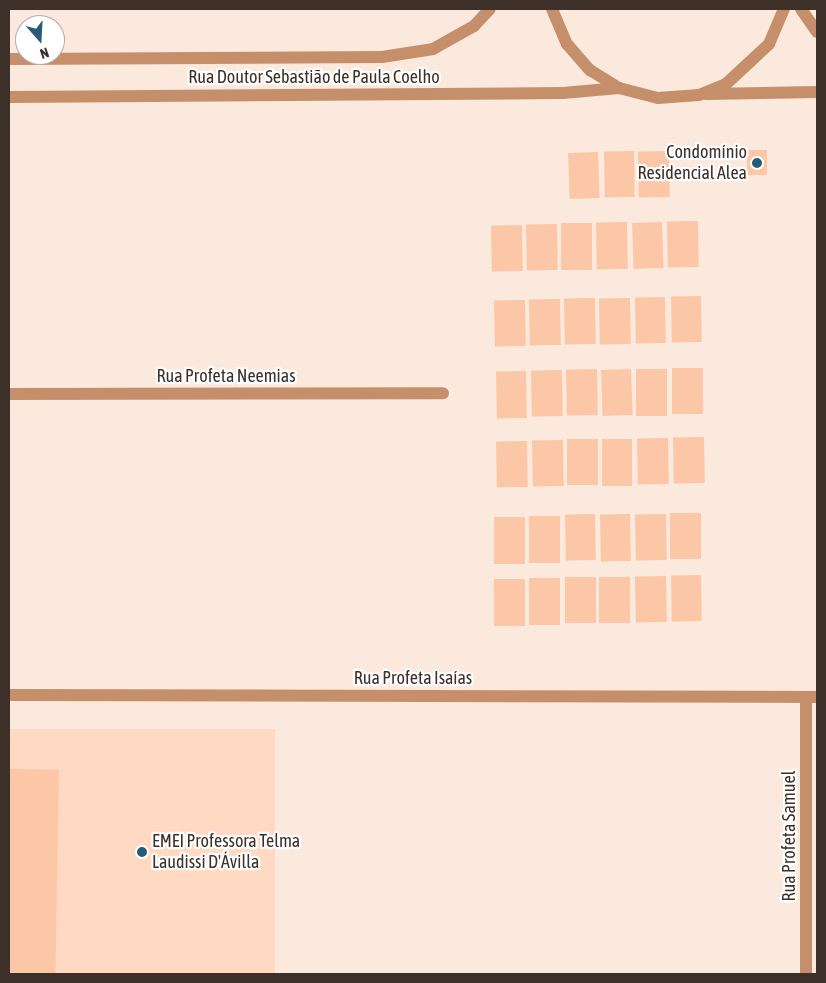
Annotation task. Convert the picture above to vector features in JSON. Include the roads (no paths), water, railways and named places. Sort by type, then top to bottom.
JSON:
[{"type":"street","name":"Rua Doutor Sebastião de Paula Coelho","points":[[9,59],[382,57],[433,48],[474,26],[490,9]]},
{"type":"street","points":[[552,9],[567,44],[590,70],[618,88],[658,98],[699,94],[799,99],[817,92]]},
{"type":"street","points":[[699,94],[750,67],[769,44],[784,9]]},
{"type":"street","points":[[801,9],[817,32]]},
{"type":"street","name":"Rua Doutor Sebastião de Paula Coelho","points":[[9,97],[563,93],[618,88]]},
{"type":"street","name":"Rua Profeta Neemias","points":[[9,394],[443,393]]},
{"type":"street","name":"Rua Profeta Isaías","points":[[9,695],[812,697]]},
{"type":"street","name":"Rua Profeta Samuel","points":[[806,974],[812,697]]},
{"type":"place","name":"Condomínio Residencial Alea","points":[[757,163]]},
{"type":"place","name":"EMEI Professora Telma Laudissi D'Ávilla","points":[[142,852]]}]
